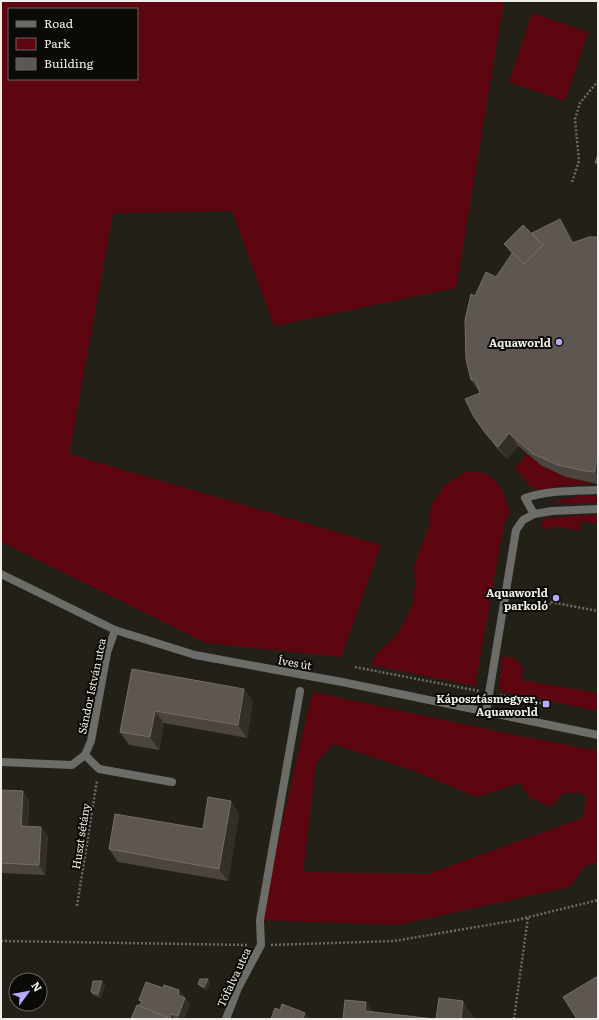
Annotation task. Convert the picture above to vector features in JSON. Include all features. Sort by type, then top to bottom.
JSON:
[{"type":"street","points":[[534,514],[525,498],[538,494],[598,490]]},
{"type":"street","points":[[486,712],[516,530],[523,520],[534,514],[552,511],[598,509]]},
{"type":"street","name":"Íves út","points":[[1,574],[115,630],[194,655],[309,675],[598,735]]},
{"type":"street","name":"Sándor István utca","points":[[85,756],[91,741],[107,653],[115,630]]},
{"type":"street","points":[[261,945],[260,920],[300,691]]},
{"type":"street","points":[[1,762],[72,765],[85,756],[99,769],[172,782]]},
{"type":"street","name":"Tófalva utca","points":[[226,1019],[238,988],[261,945]]},
{"type":"path","points":[[572,182],[579,161],[575,119],[580,103],[598,81]]},
{"type":"path","points":[[548,609],[550,602],[598,611]]},
{"type":"path","points":[[355,667],[546,704]]},
{"type":"path","name":"Huszt sétány","points":[[77,906],[99,769]]},
{"type":"path","points":[[1,941],[261,945],[394,941],[528,917],[598,900]]},
{"type":"path","points":[[514,1019],[528,917]]},
{"type":"green space","points":[[1,1],[504,1],[456,288],[274,326],[232,211],[113,213],[69,454],[381,545],[341,657],[206,643],[1,542]]},
{"type":"green space","points":[[532,13],[588,32],[565,101],[509,82]]},
{"type":"green space","points":[[527,454],[542,466],[566,477],[594,484],[567,485],[537,490],[528,484],[515,468]]},
{"type":"green space","points":[[466,472],[483,473],[495,481],[502,490],[510,513],[504,523],[475,686],[371,665],[376,654],[393,639],[412,606],[415,585],[414,566],[429,526],[431,505],[446,484]]},
{"type":"green space","points":[[581,496],[598,496],[598,503],[548,504],[564,499]]},
{"type":"green space","points":[[595,514],[595,517],[598,519],[598,524],[581,521],[580,531],[554,526],[549,530],[540,525],[543,520],[549,518]]},
{"type":"green space","points":[[502,656],[516,659],[523,669],[521,680],[598,693],[598,711],[499,691]]},
{"type":"green space","points":[[312,692],[598,751],[598,861],[584,867],[570,887],[397,925],[260,920]],"holes":[[[333,744],[414,771],[476,797],[520,783],[529,797],[551,807],[563,793],[583,793],[587,799],[582,818],[428,874],[303,872],[316,763]]]},
{"type":"building","points":[[598,154],[598,163],[595,163]]},
{"type":"building","points":[[560,219],[572,243],[589,237],[598,237],[598,463],[596,462],[595,472],[558,465],[533,454],[509,433],[498,447],[486,434],[474,417],[465,399],[480,393],[475,379],[471,380],[466,359],[465,320],[471,294],[475,296],[486,272],[496,277],[513,252],[524,264],[543,245],[532,233]]},
{"type":"building","points":[[523,225],[543,245],[524,264],[504,244]]},
{"type":"building","points":[[132,669],[244,689],[238,725],[155,711],[150,737],[120,732]]},
{"type":"building","points":[[1,790],[23,791],[21,826],[41,827],[39,865],[1,863]]},
{"type":"building","points":[[208,797],[231,801],[219,869],[109,849],[115,814],[203,829]]},
{"type":"building","points":[[598,976],[598,1019],[577,1019],[563,997]]},
{"type":"building","points":[[200,979],[208,979],[204,987],[198,984]]},
{"type":"building","points":[[93,981],[102,981],[98,994],[91,992]]},
{"type":"building","points":[[146,982],[163,988],[164,985],[179,990],[178,995],[185,998],[178,1016],[172,1014],[168,1019],[167,1017],[139,1006],[142,1001],[139,1000]]},
{"type":"building","points":[[439,998],[463,1001],[461,1019],[436,1019]]},
{"type":"building","points":[[345,1000],[366,1002],[365,1011],[434,1019],[343,1019]]},
{"type":"building","points":[[282,1004],[305,1013],[303,1018],[305,1019],[271,1019],[275,1008],[280,1010]]},
{"type":"building","points":[[137,1005],[167,1017],[166,1019],[131,1019]]},
{"type":"place","name":"Aquaworld","points":[[559,342]]},
{"type":"place","name":"Aquaworld parkoló","points":[[556,598]]},
{"type":"place","name":"Káposztásmegyer, Aquaworld","points":[[546,704]]}]
